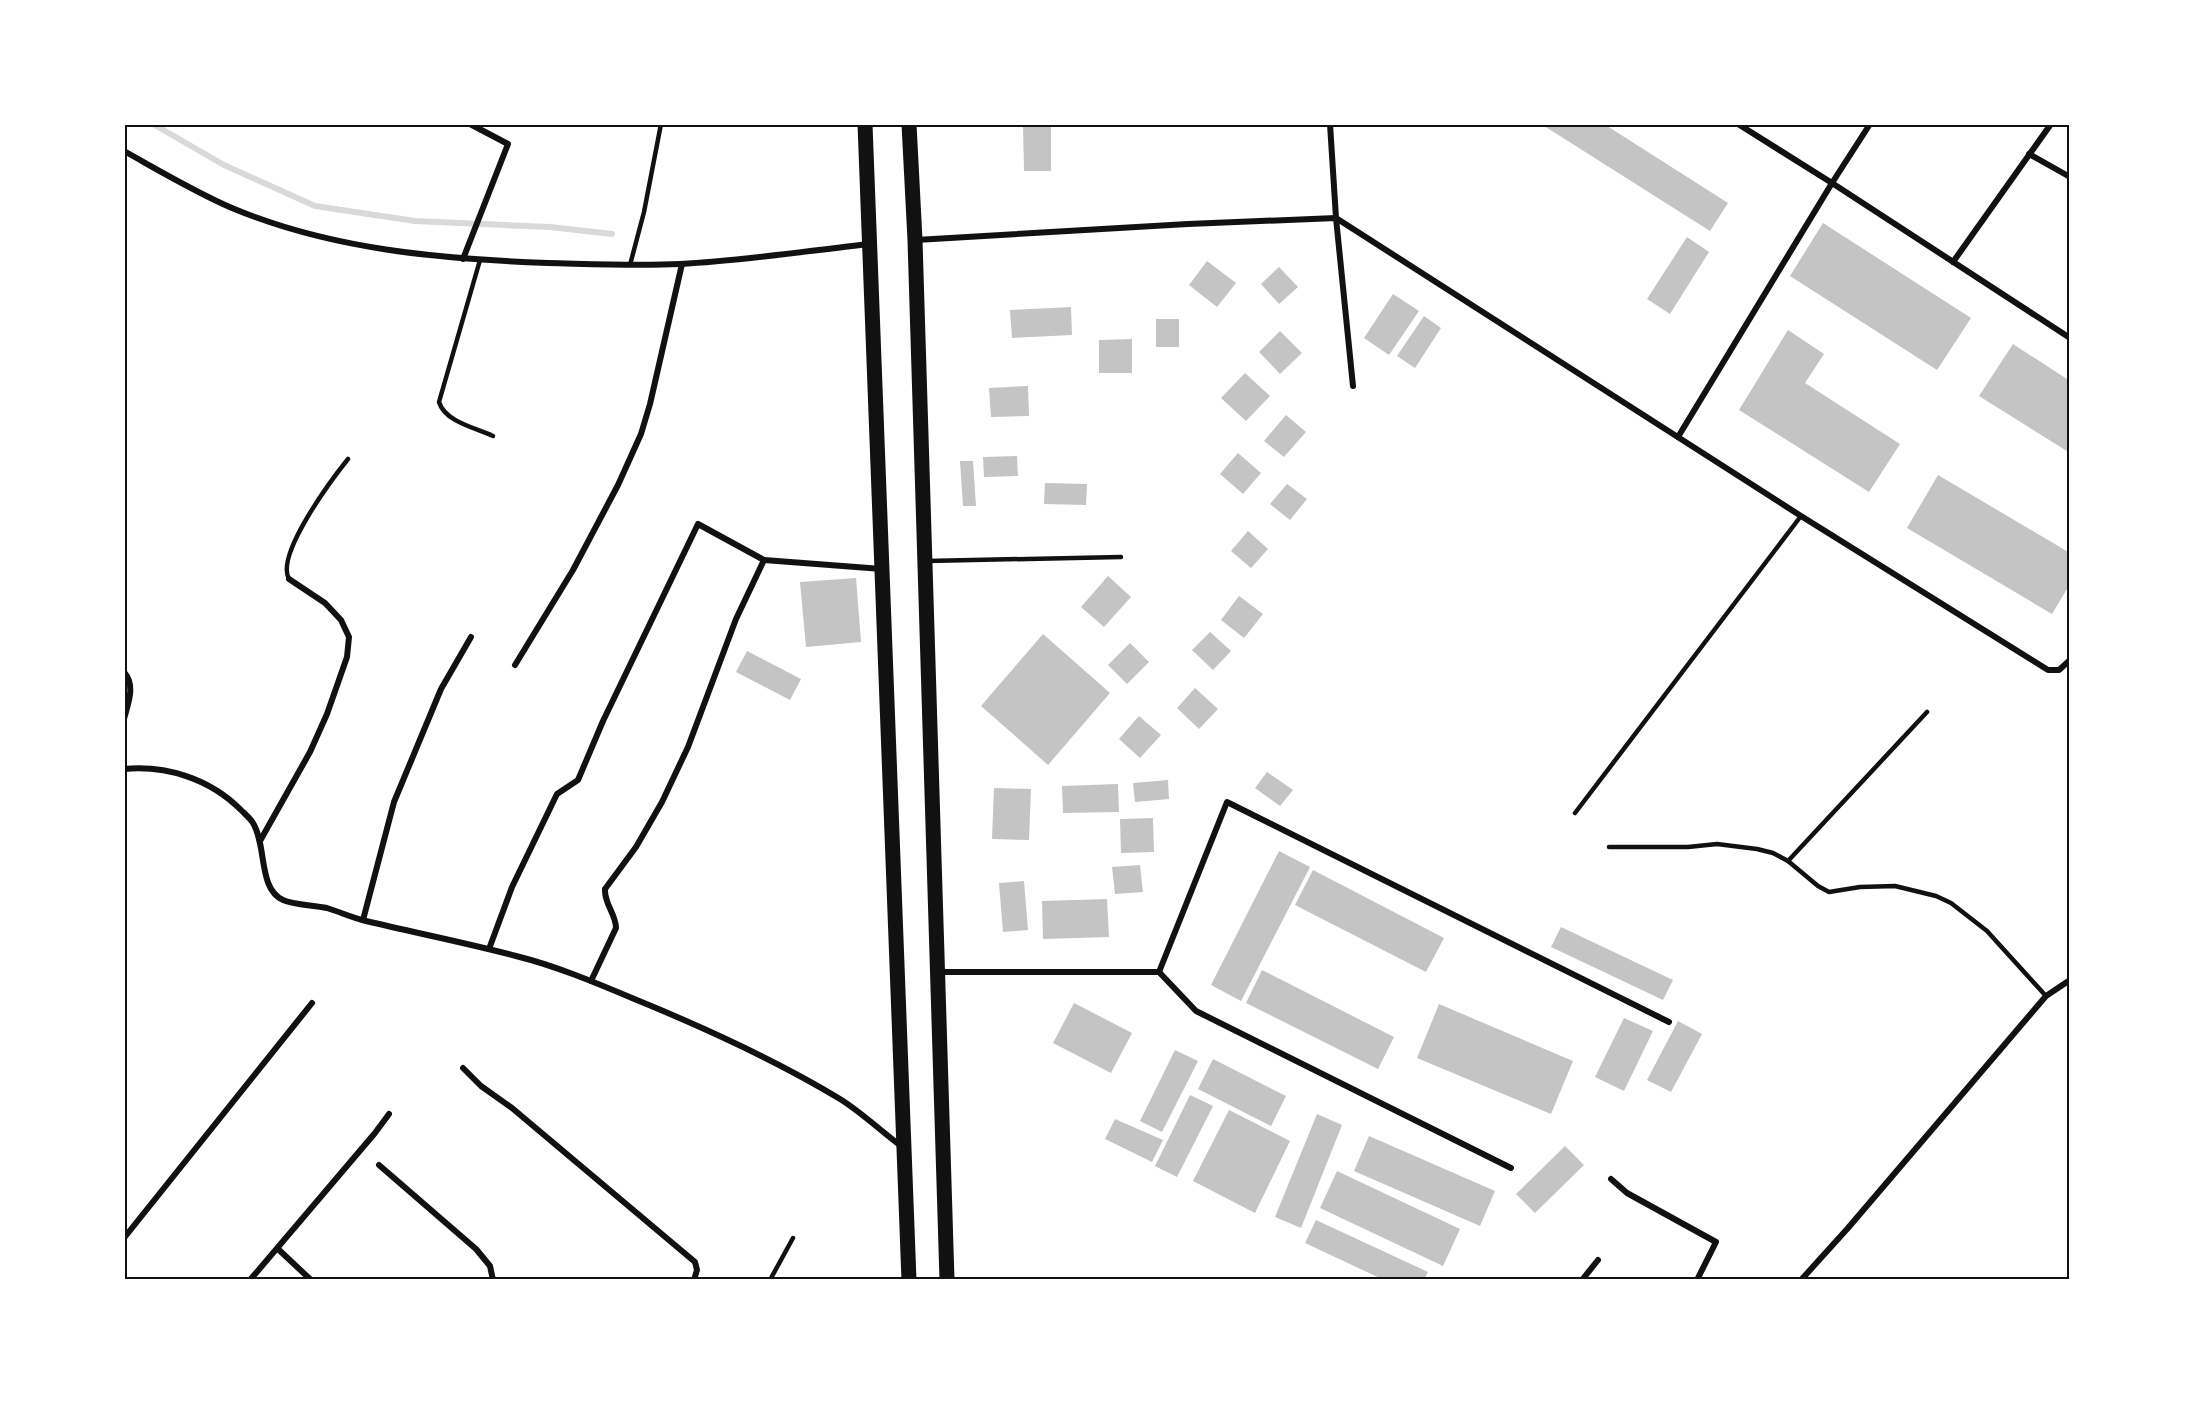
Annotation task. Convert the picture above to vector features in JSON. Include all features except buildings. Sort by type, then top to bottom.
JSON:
[{"type":"main road","points":[[865,124],[909,1280]]},
{"type":"main road","points":[[909,124],[915,240],[947,1280]]},
{"type":"street","points":[[463,259],[508,144],[470,124]]},
{"type":"street","points":[[1330,124],[1336,218],[1353,386]]},
{"type":"street","points":[[1738,124],[2070,338]]},
{"type":"street","points":[[1678,437],[1870,124]]},
{"type":"street","points":[[1953,262],[2051,124]]},
{"type":"street","points":[[124,151],[232,208],[285,227],[345,242],[463,259],[630,265],[682,264],[869,244]]},
{"type":"street","points":[[2029,154],[2070,177]]},
{"type":"street","points":[[915,240],[1336,218],[1801,516],[2048,670],[2059,670],[2070,660]]},
{"type":"street","points":[[515,665],[573,570],[641,434],[682,264]]},
{"type":"street","points":[[489,949],[512,887],[557,794],[578,780],[603,722],[698,524],[764,560],[883,569]]},
{"type":"street","points":[[591,981],[616,928],[616,920],[604,898],[604,889],[636,847],[662,802],[687,747],[735,619],[764,560]]},
{"type":"street","points":[[260,841],[310,752],[327,714],[347,657],[349,637],[341,620],[325,603],[289,579]]},
{"type":"street","points":[[363,920],[394,802],[441,689],[471,637]]},
{"type":"street","points":[[124,672],[129,678],[131,692],[124,719]]},
{"type":"street","points":[[124,770],[139,768],[189,776],[210,786],[234,803],[253,822],[260,841],[267,883],[273,893],[284,901],[324,907],[363,920],[489,949],[591,981],[701,1027],[784,1068],[842,1100],[904,1148]]},
{"type":"street","points":[[1159,972],[1227,802],[1669,1022]]},
{"type":"street","points":[[936,972],[1159,972],[1196,1011],[1511,1168]]},
{"type":"street","points":[[1801,1280],[2046,996],[2070,980]]},
{"type":"street","points":[[124,1238],[312,1003]]},
{"type":"street","points":[[463,1068],[481,1086],[512,1108],[695,1262],[697,1270],[694,1280]]},
{"type":"street","points":[[250,1280],[389,1114]]},
{"type":"street","points":[[379,1165],[476,1249],[490,1266],[493,1280]]},
{"type":"street","points":[[1611,1179],[1627,1193],[1716,1242],[1697,1280]]},
{"type":"street","points":[[278,1249],[311,1280]]},
{"type":"street","points":[[1582,1280],[1598,1260]]},
{"type":"lane","points":[[630,265],[644,212],[661,124]]},
{"type":"lane","points":[[480,260],[439,402],[441,410],[449,417],[493,436]]},
{"type":"lane","points":[[289,579],[286,573],[287,560],[315,502],[348,459]]},
{"type":"lane","points":[[1575,813],[1801,516]]},
{"type":"lane","points":[[924,561],[1120,556]]},
{"type":"lane","points":[[1788,861],[1927,712]]},
{"type":"lane","points":[[1609,847],[1688,847],[1717,844],[1757,849],[1788,861],[1818,886],[1829,892],[1860,887],[1895,886],[1936,896],[1951,903],[1987,931],[2046,996]]},
{"type":"lane","points":[[770,1280],[793,1238]]},
{"type":"waterway","points":[[153,124],[224,165],[315,206],[415,221],[550,227],[612,234]]}]
